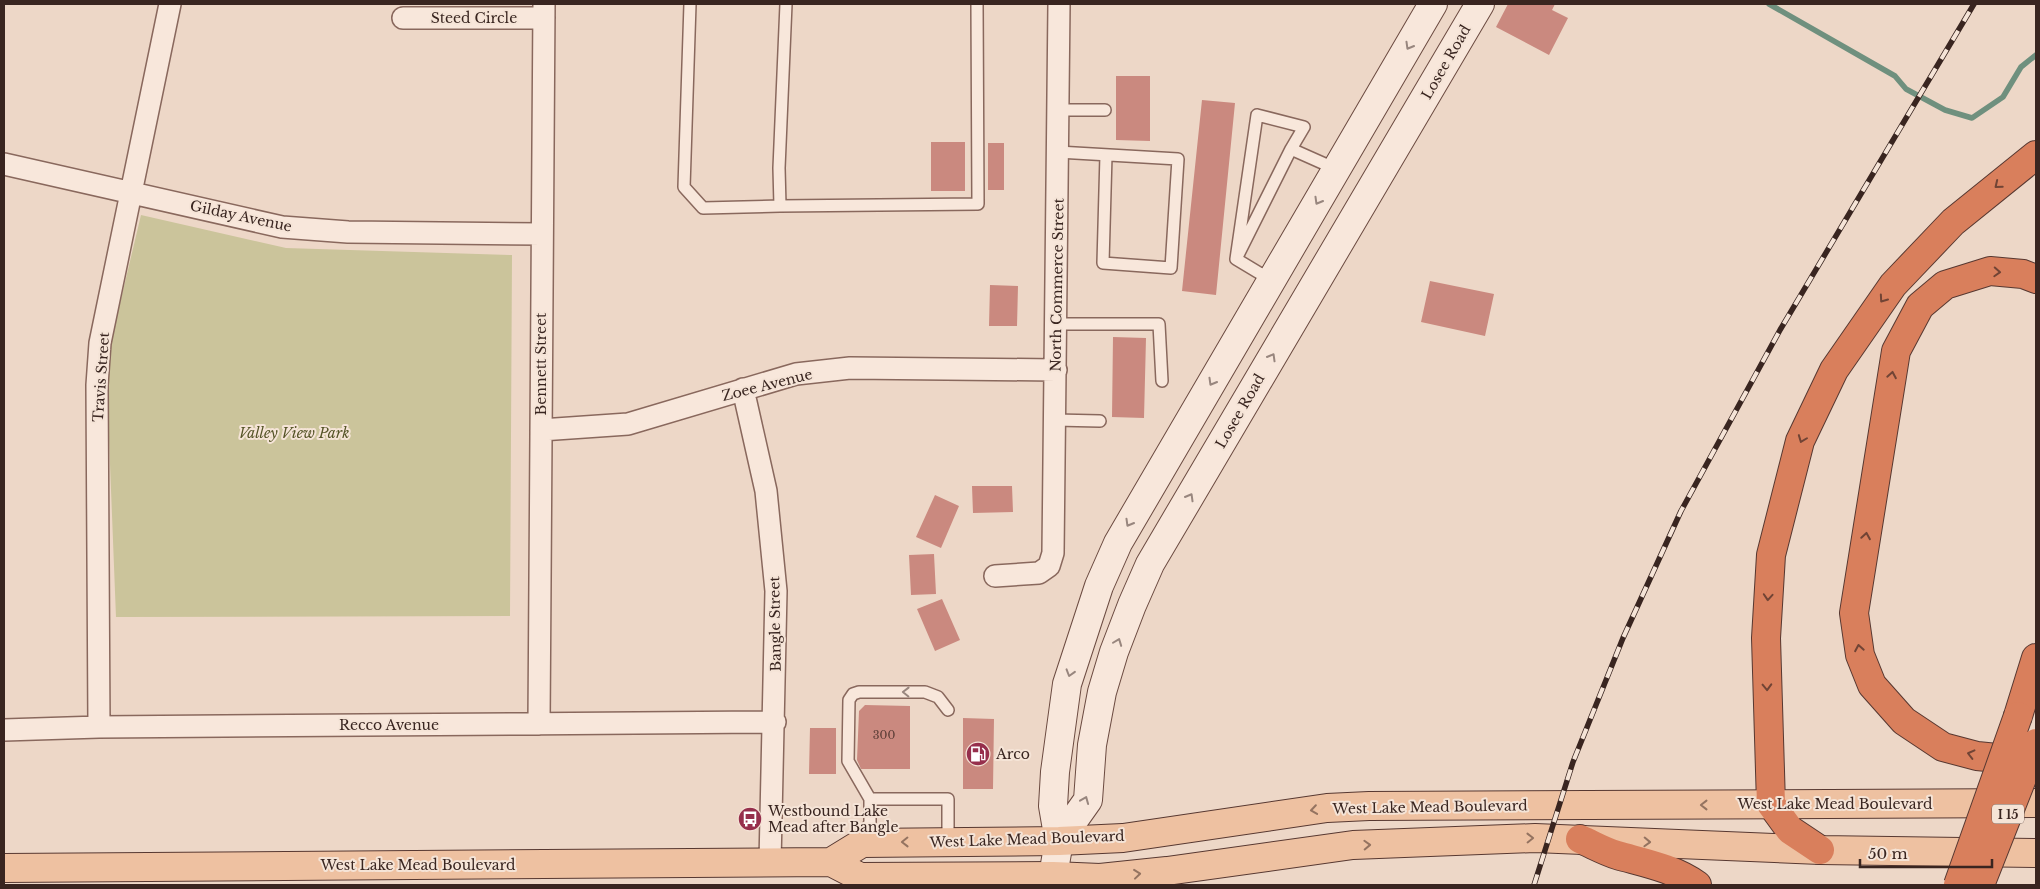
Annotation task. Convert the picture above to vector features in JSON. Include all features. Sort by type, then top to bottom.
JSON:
[{"type":"highway","points":[[1820,850],[1790,830],[1770,804],[1766,638],[1771,555],[1800,441],[1834,370],[1894,285],[1953,222],[2036,155]]},
{"type":"highway","points":[[2036,279],[2023,274],[1990,271],[1945,285],[1920,306],[1896,351],[1880,441],[1854,613],[1860,655],[1872,685],[1904,721],[1943,747],[1977,756],[2036,762]]},
{"type":"highway","points":[[1958,885],[2018,716],[2036,658]]},
{"type":"highway","name":"I 15","points":[[1980,885],[2036,744]]},
{"type":"highway","points":[[1580,839],[1615,854],[1682,875],[1697,885]]},
{"type":"main road","name":"Losee Road","points":[[1052,881],[1059,841],[1053,806],[1060,727],[1067,684],[1099,586],[1118,543],[1434,4]]},
{"type":"main road","name":"Losee Road","points":[[1059,841],[1088,800],[1092,745],[1102,692],[1114,652],[1150,564],[1480,4]]},
{"type":"main road","points":[[1349,226],[1341,222],[1338,210],[1340,200],[1380,126],[1376,103]]},
{"type":"main road","name":"West Lake Mead Boulevard","points":[[862,843],[1059,841],[1123,838],[1336,808],[2036,803]]},
{"type":"main road","name":"West Lake Mead Boulevard","points":[[4,868],[832,862],[860,877],[923,882],[1052,881],[1100,878],[1352,845],[1534,838],[1820,850],[2032,853]]},
{"type":"main road","points":[[832,862],[862,843]]},
{"type":"street","name":"Travis Street","points":[[99,727],[97,385],[100,343],[170,4]]},
{"type":"street","name":"North Commerce Street","points":[[995,576],[1039,573],[1049,566],[1053,552],[1059,4]]},
{"type":"street","name":"Steed Circle","points":[[403,18],[544,11]]},
{"type":"street","name":"Bennett Street","points":[[539,724],[544,11]]},
{"type":"street","name":"Gilday Avenue","points":[[4,164],[282,227],[348,232],[542,234]]},
{"type":"street","name":"Zoee Avenue","points":[[541,430],[628,424],[796,374],[850,368],[1056,370]]},
{"type":"street","name":"Bangle Street","points":[[743,389],[766,492],[776,591],[775,722],[770,862]]},
{"type":"street","name":"Recco Avenue","points":[[4,730],[99,727],[775,722]]},
{"type":"lane","points":[[690,4],[684,187],[703,208],[978,204],[977,4]]},
{"type":"lane","points":[[780,206],[779,168],[786,4]]},
{"type":"lane","points":[[1058,110],[1105,110]]},
{"type":"lane","points":[[1257,115],[1304,127],[1291,149],[1236,259],[1257,115]]},
{"type":"lane","points":[[1291,149],[1336,169]]},
{"type":"lane","points":[[1058,152],[1178,159],[1171,268],[1103,263],[1106,155]]},
{"type":"lane","points":[[1236,259],[1272,280]]},
{"type":"lane","points":[[1056,324],[1159,324],[1162,380]]},
{"type":"lane","points":[[1055,420],[1100,421]]},
{"type":"lane","points":[[862,843],[870,822],[870,799],[848,761],[849,700],[852,694],[859,692],[924,692],[938,697],[948,710]]},
{"type":"lane","points":[[870,799],[948,799],[948,842]]},
{"type":"green space","name":"Valley View Park","points":[[141,215],[286,248],[512,255],[510,616],[116,617],[106,362]]},
{"type":"building","points":[[1508,4],[1555,4],[1552,10],[1568,18],[1549,55],[1496,27]]},
{"type":"building","points":[[1116,76],[1150,76],[1150,141],[1116,140]]},
{"type":"building","points":[[1202,100],[1235,103],[1216,295],[1182,291]]},
{"type":"building","points":[[931,142],[965,142],[965,191],[931,191]]},
{"type":"building","points":[[988,143],[1004,143],[1004,190],[988,190]]},
{"type":"building","points":[[1430,281],[1494,294],[1485,336],[1421,322]]},
{"type":"building","points":[[990,285],[1018,286],[1017,326],[989,326]]},
{"type":"building","points":[[1113,337],[1146,338],[1144,418],[1112,417]]},
{"type":"building","points":[[972,486],[1012,486],[1013,512],[973,513]]},
{"type":"building","points":[[935,495],[959,506],[941,548],[916,537]]},
{"type":"building","points":[[934,554],[936,594],[911,595],[909,555]]},
{"type":"building","points":[[942,599],[960,640],[935,651],[917,609]]},
{"type":"building","points":[[865,705],[910,706],[910,769],[861,769],[857,760],[859,711]]},
{"type":"building","name":"Arco","points":[[963,718],[994,719],[993,789],[963,789]]},
{"type":"building","points":[[810,728],[836,728],[836,774],[809,774]]},
{"type":"waterway","points":[[1769,4],[1895,76],[1906,89],[1945,110],[1972,118],[2003,97],[2021,67],[2036,55]]},
{"type":"railway","points":[[1534,885],[1573,762],[1623,638],[1681,511],[1780,330],[1974,4]]},
{"type":"place","name":"Arco","points":[[978,754]]},
{"type":"place","name":"Westbound Lake Mead after Bangle","points":[[750,819]]}]
